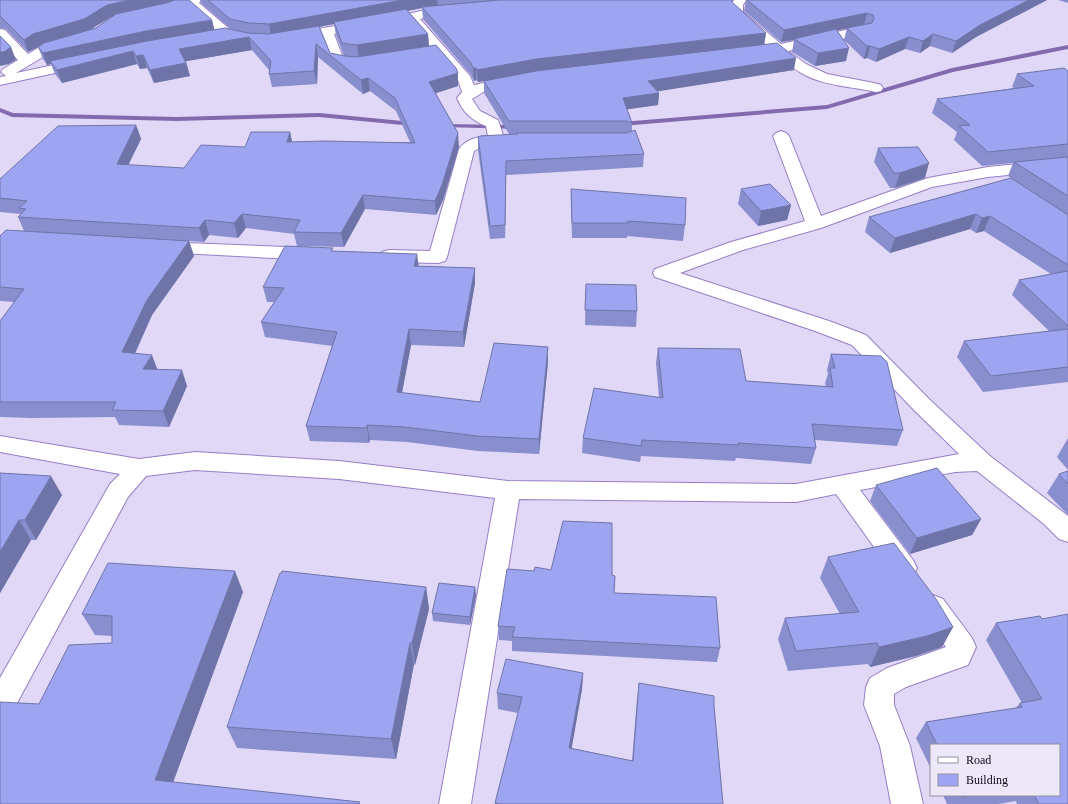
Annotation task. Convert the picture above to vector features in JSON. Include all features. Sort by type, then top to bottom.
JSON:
[{"type":"street","points":[[151,12],[165,10],[190,0],[228,35]]},
{"type":"street","points":[[392,20],[406,10],[438,0]]},
{"type":"street","points":[[734,2],[737,13],[778,49],[809,72],[822,77],[866,84],[876,88]]},
{"type":"street","points":[[278,40],[392,20],[412,18],[438,11],[461,10]]},
{"type":"street","points":[[412,18],[441,51],[467,86]]},
{"type":"street","points":[[739,53],[778,49],[864,30]]},
{"type":"street","points":[[327,32],[337,61],[347,64],[374,62]]},
{"type":"street","points":[[0,33],[27,61]]},
{"type":"street","points":[[213,37],[228,35],[244,39]]},
{"type":"street","points":[[0,77],[43,51],[79,39]]},
{"type":"street","points":[[426,54],[441,51]]},
{"type":"street","points":[[0,81],[95,60]]},
{"type":"street","points":[[467,86],[488,85],[522,79]]},
{"type":"street","points":[[467,86],[464,98],[467,106],[478,118],[493,123],[497,140]]},
{"type":"street","points":[[781,136],[815,224]]},
{"type":"street","points":[[376,256],[438,257],[467,149],[478,142],[520,139]]},
{"type":"street","points":[[1068,164],[988,172],[928,183],[815,224],[737,246],[662,273],[822,326],[859,340],[982,462],[1053,517],[1068,532]]},
{"type":"street","points":[[988,172],[1008,185]]},
{"type":"street","points":[[148,246],[259,253],[329,254]]},
{"type":"street","points":[[0,444],[139,468],[195,461],[219,462],[339,470],[508,490],[796,493],[955,463],[982,462]]},
{"type":"street","points":[[0,706],[119,491],[139,468]]},
{"type":"street","points":[[842,484],[962,647],[958,656],[897,677],[880,687],[879,705],[895,746],[907,804]]},
{"type":"street","points":[[455,804],[508,490]]},
{"type":"building","points":[[0,0],[130,0],[107,5],[84,19],[33,34],[24,40],[0,17]]},
{"type":"building","points":[[175,0],[189,0],[212,20],[146,31],[43,53],[38,47],[44,43],[96,28],[116,14]]},
{"type":"building","points":[[208,0],[403,0],[269,24],[249,23],[230,19]]},
{"type":"building","points":[[499,0],[732,0],[732,2],[766,33],[536,59],[477,70],[476,68],[473,68],[471,63],[422,7]]},
{"type":"building","points":[[747,0],[1029,0],[980,25],[956,41],[933,34],[923,41],[909,37],[879,49],[867,46],[847,28],[872,23],[874,19],[873,15],[867,13],[784,30]]},
{"type":"building","points":[[406,9],[428,34],[357,45],[342,43],[334,22]]},
{"type":"building","points":[[319,26],[330,53],[357,57],[436,45],[456,68],[458,73],[429,82],[458,133],[442,185],[435,201],[363,195],[341,233],[294,232],[300,220],[242,214],[234,223],[205,220],[199,228],[18,217],[26,209],[19,208],[27,201],[0,198],[0,179],[58,126],[136,125],[117,164],[184,168],[201,145],[245,147],[251,132],[290,132],[287,142],[325,141],[415,143],[395,98],[368,78],[361,80],[316,44],[314,71],[269,74],[271,61],[249,37],[179,49],[186,63],[150,70],[143,55],[136,56],[133,51],[57,70],[50,61],[147,41],[225,28],[248,33],[268,34]]},
{"type":"building","points":[[836,29],[849,48],[818,53],[794,39]]},
{"type":"building","points":[[0,36],[11,47],[4,52],[0,52]]},
{"type":"building","points":[[777,43],[796,58],[648,81],[659,93],[623,98],[632,123],[627,121],[509,121],[484,81],[536,71]]},
{"type":"building","points":[[1064,68],[1068,71],[1068,144],[988,152],[959,126],[970,125],[937,99],[1034,86],[1017,74]]},
{"type":"building","points":[[635,130],[644,154],[506,161],[505,225],[490,226],[478,137],[518,134],[517,133],[627,133]]},
{"type":"building","points":[[918,147],[929,163],[900,173],[894,173],[878,148]]},
{"type":"building","points":[[1068,157],[1068,196],[1014,162]]},
{"type":"building","points":[[1011,178],[1068,215],[1068,265],[990,216],[982,218],[976,214],[895,238],[869,217]]},
{"type":"building","points":[[770,184],[791,205],[761,211],[741,189]]},
{"type":"building","points":[[571,189],[686,198],[685,225],[628,221],[628,223],[572,223]]},
{"type":"building","points":[[6,230],[189,241],[147,300],[122,352],[152,355],[143,369],[182,370],[163,411],[112,410],[116,402],[0,402],[0,321],[24,289],[0,287],[0,236]]},
{"type":"building","points":[[285,246],[333,248],[331,251],[417,254],[414,266],[475,268],[463,332],[409,329],[397,392],[480,402],[494,343],[548,347],[539,439],[477,436],[405,427],[367,425],[367,428],[306,426],[337,332],[261,322],[284,288],[263,287]]},
{"type":"building","points":[[1068,271],[1068,326],[1019,280]]},
{"type":"building","points":[[586,284],[636,285],[637,311],[585,310]]},
{"type":"building","points":[[1068,329],[1068,367],[991,376],[964,341]]},
{"type":"building","points":[[658,348],[740,349],[746,381],[833,387],[830,368],[835,368],[831,354],[881,356],[887,362],[903,430],[812,424],[816,448],[738,443],[739,445],[642,440],[641,446],[583,438],[594,388],[663,398]]},
{"type":"building","points":[[937,468],[981,519],[917,538],[876,485]]},
{"type":"building","points":[[1068,471],[1068,484],[1059,474]]},
{"type":"building","points":[[0,473],[51,476],[25,520],[19,520],[0,552]]},
{"type":"building","points":[[563,521],[612,523],[612,575],[615,576],[614,593],[716,597],[720,648],[512,637],[515,627],[498,626],[507,569],[534,571],[535,567],[551,570]]},
{"type":"building","points":[[894,543],[936,599],[953,627],[927,636],[879,647],[877,643],[796,651],[785,618],[859,612],[828,557]]},
{"type":"building","points":[[108,563],[235,571],[155,780],[360,802],[359,804],[0,804],[0,702],[39,704],[69,645],[112,643],[112,616],[82,614]]},
{"type":"building","points":[[282,571],[426,587],[412,643],[410,643],[391,739],[227,727],[280,573],[282,573]]},
{"type":"building","points":[[439,583],[475,587],[470,617],[432,613]]},
{"type":"building","points":[[1068,614],[1068,804],[1039,804],[1035,796],[1060,796],[1060,744],[937,744],[926,722],[1022,707],[1020,703],[1042,699],[996,623],[1040,616],[1042,619]]},
{"type":"building","points":[[506,659],[583,673],[569,748],[633,761],[639,683],[714,696],[723,804],[495,803],[522,697],[497,693]]},
{"type":"waterway","points":[[621,124],[827,107],[952,70],[1068,47]]},
{"type":"waterway","points":[[0,110],[12,115],[177,119],[319,115],[413,124]]},
{"type":"waterway","points":[[444,126],[517,127]]}]
